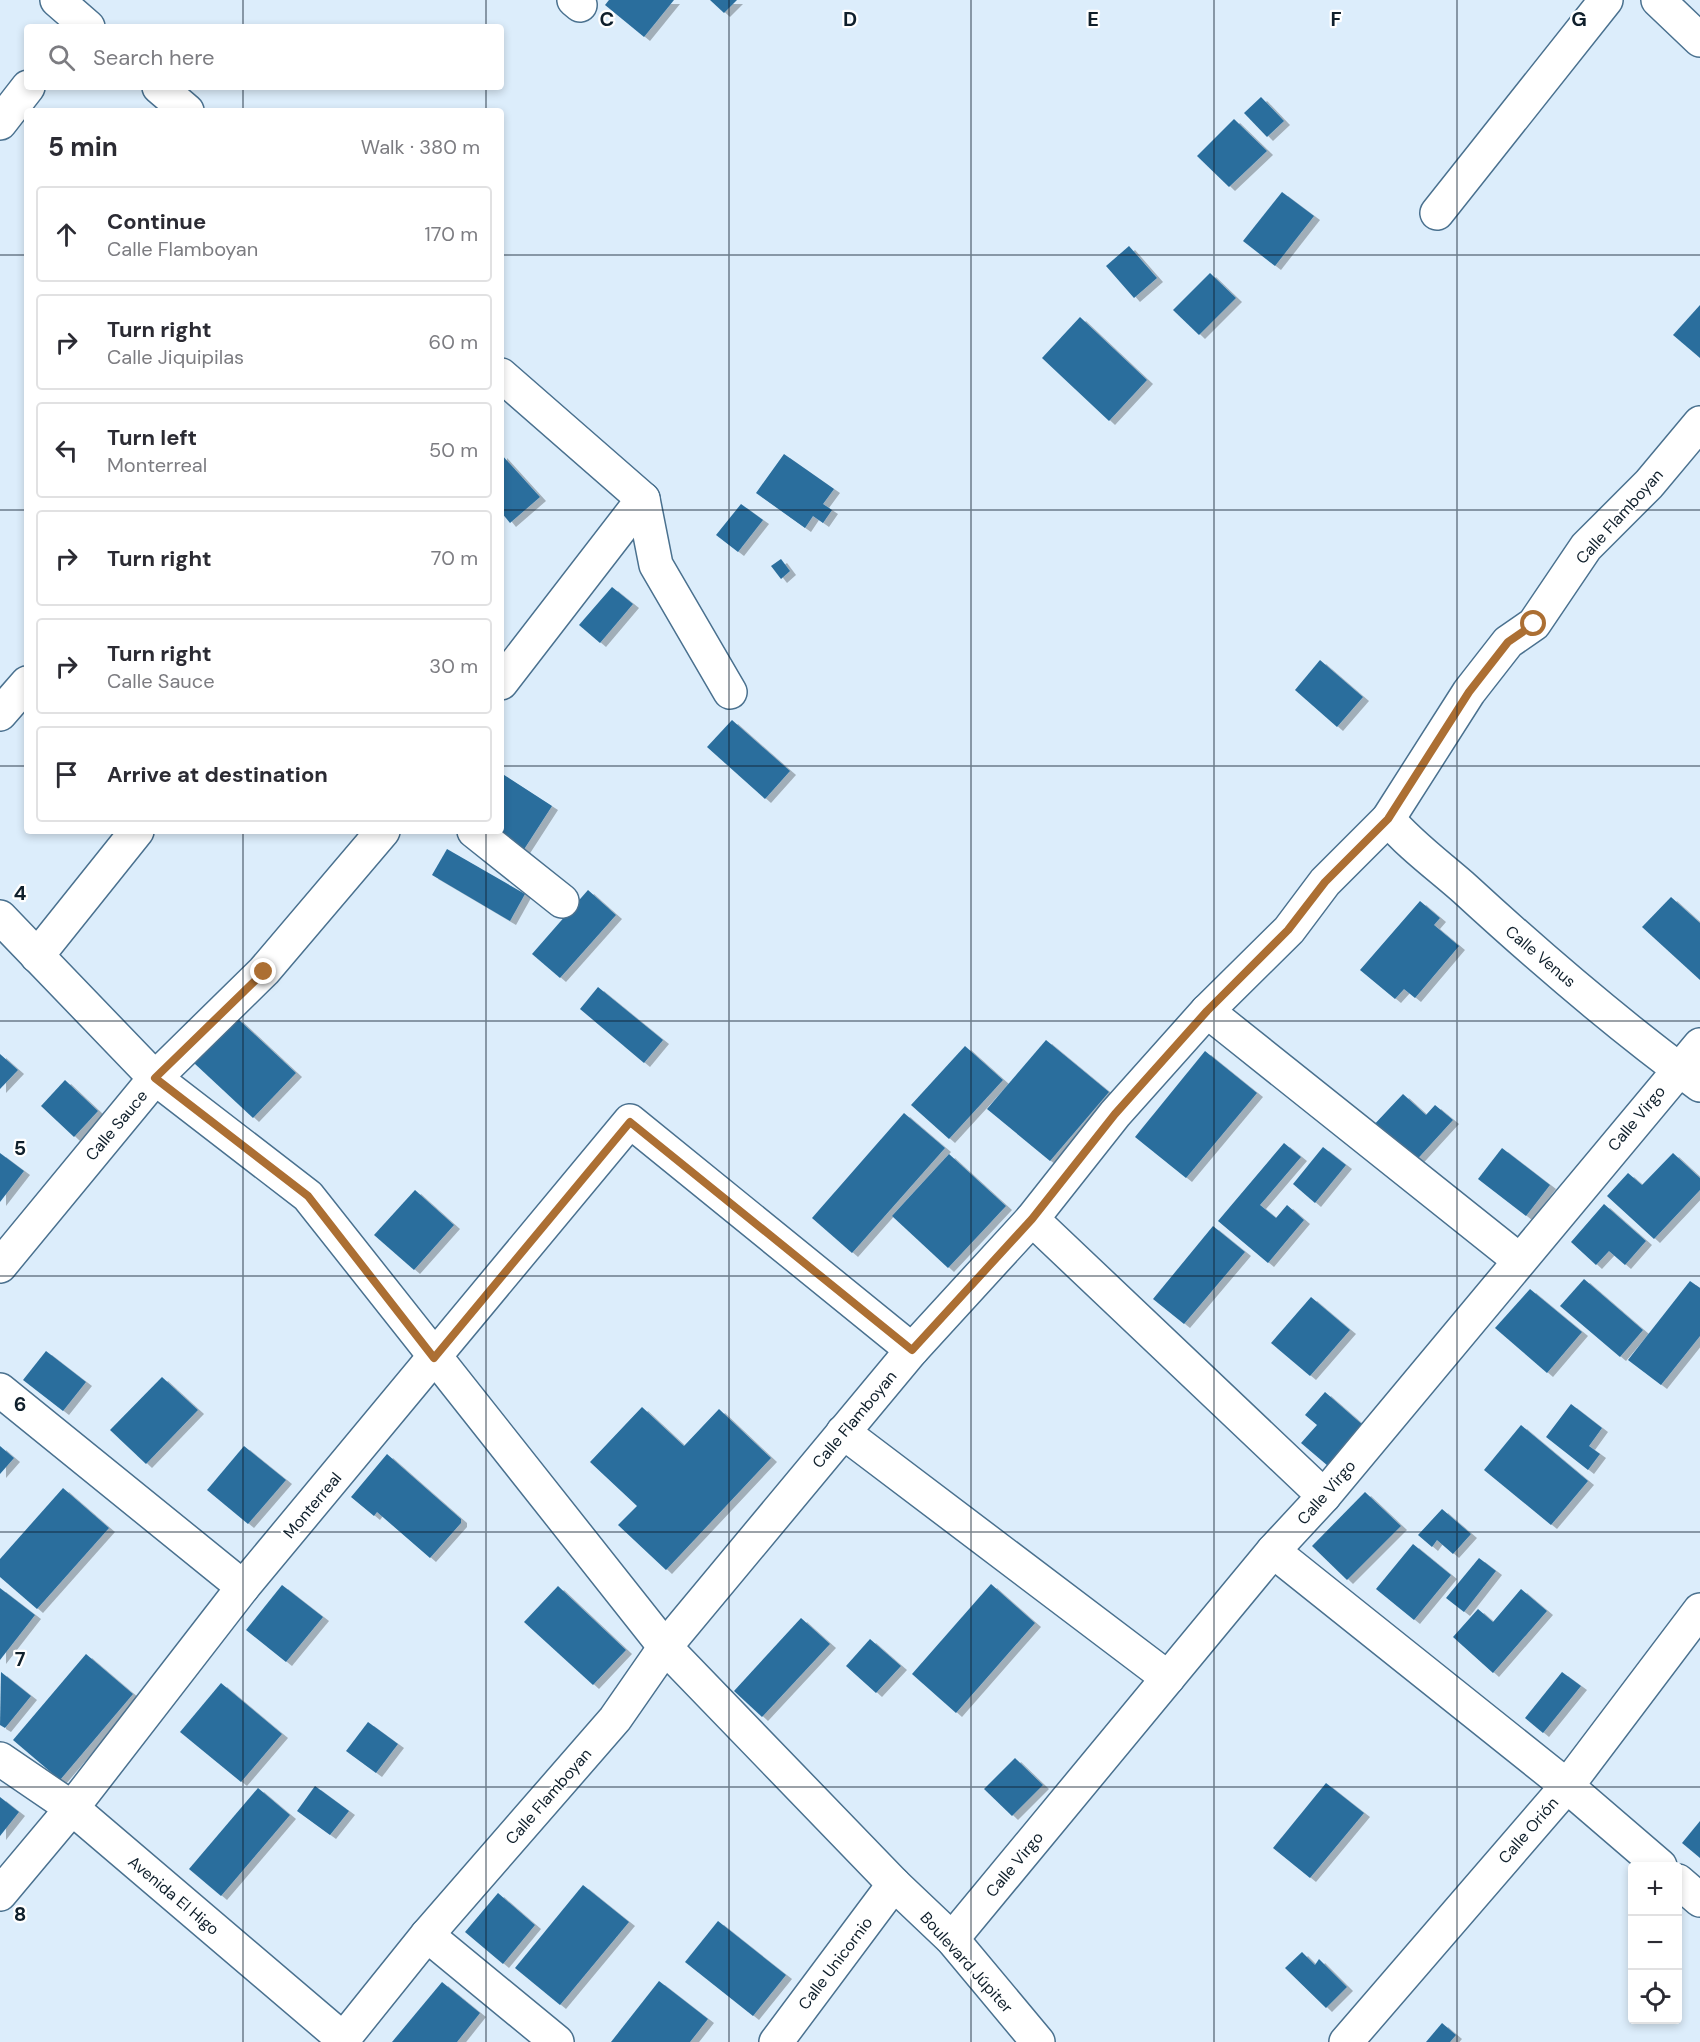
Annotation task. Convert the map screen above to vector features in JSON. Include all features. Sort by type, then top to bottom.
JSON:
[{"type":"street","points":[[1437,213],[1606,0]]},
{"type":"street","points":[[1658,0],[1700,40]]},
{"type":"street","points":[[0,123],[26,90]]},
{"type":"street","points":[[162,90],[184,108]]},
{"type":"street","points":[[504,380],[643,499],[656,564],[730,692]]},
{"type":"street","name":"Calle Flamboyan","points":[[342,2040],[427,1935],[615,1719],[665,1647],[912,1350],[1032,1219],[1115,1114],[1207,1011],[1288,930],[1325,882],[1388,819],[1469,692],[1508,642],[1534,624],[1586,547],[1649,484],[1700,423]]},
{"type":"street","points":[[504,679],[643,499]]},
{"type":"street","points":[[0,714],[24,686]]},
{"type":"street","name":"Calle Venus","points":[[1388,819],[1405,838],[1451,876],[1535,953],[1689,1076]]},
{"type":"street","points":[[36,956],[135,834]]},
{"type":"street","name":"Calle Sauce","points":[[0,1266],[155,1078],[264,972],[380,834]]},
{"type":"street","points":[[478,834],[562,901]]},
{"type":"street","name":"Boulevard Júpiter","points":[[0,917],[155,1078],[308,1196],[665,1647],[894,1884],[952,1939],[1038,2042]]},
{"type":"street","points":[[1207,1011],[1519,1260]]},
{"type":"street","name":"Calle Virgo","points":[[952,1939],[1273,1551],[1324,1496],[1519,1260],[1689,1076],[1700,1045]]},
{"type":"street","name":"Monterreal","points":[[0,1894],[72,1808],[243,1587],[630,1122],[912,1350]]},
{"type":"street","points":[[1032,1219],[1324,1496]]},
{"type":"street","points":[[0,1390],[243,1587]]},
{"type":"street","points":[[843,1432],[1168,1678]]},
{"type":"street","points":[[1273,1551],[1567,1786],[1655,1862]]},
{"type":"street","name":"Calle Orión","points":[[1346,2042],[1567,1786],[1700,1610]]},
{"type":"street","name":"Avenida El Higo","points":[[0,1759],[72,1808],[342,2040]]},
{"type":"street","name":"Calle Unicornio","points":[[776,2042],[894,1884]]},
{"type":"street","points":[[1682,1885],[1700,1900]]},
{"type":"street","points":[[427,1935],[557,2042]]},
{"type":"building","points":[[609,0],[674,0],[644,37],[605,5]]},
{"type":"building","points":[[710,0],[737,0],[724,13]]},
{"type":"building","points":[[1261,97],[1284,121],[1267,137],[1244,113]]},
{"type":"building","points":[[1234,119],[1267,151],[1229,187],[1197,156]]},
{"type":"building","points":[[1282,192],[1314,216],[1275,266],[1243,241]]},
{"type":"building","points":[[1129,246],[1157,278],[1134,298],[1106,266]]},
{"type":"building","points":[[1210,273],[1236,298],[1199,335],[1173,310]]},
{"type":"building","points":[[1700,305],[1700,358],[1673,335]]},
{"type":"building","points":[[1080,317],[1147,380],[1109,421],[1042,358]]},
{"type":"building","points":[[784,454],[834,489],[823,504],[832,510],[823,523],[813,516],[805,528],[756,493]]},
{"type":"building","points":[[504,457],[540,497],[510,523],[504,516]]},
{"type":"building","points":[[741,504],[763,520],[738,552],[716,535]]},
{"type":"building","points":[[781,559],[790,571],[781,579],[771,566]]},
{"type":"building","points":[[612,587],[633,604],[600,643],[579,625]]},
{"type":"building","points":[[1320,660],[1363,697],[1337,727],[1295,690]]},
{"type":"building","points":[[732,720],[790,771],[765,799],[707,747]]},
{"type":"building","points":[[504,775],[552,806],[521,854],[490,834],[504,834]]},
{"type":"building","points":[[447,849],[525,894],[510,921],[432,875]]},
{"type":"building","points":[[588,890],[616,915],[560,978],[532,954]]},
{"type":"building","points":[[1671,897],[1700,923],[1700,980],[1642,927]]},
{"type":"building","points":[[1420,901],[1440,918],[1434,925],[1459,946],[1415,998],[1404,989],[1395,999],[1360,970]]},
{"type":"building","points":[[598,987],[663,1040],[644,1063],[580,1009]]},
{"type":"building","points":[[237,1018],[296,1073],[253,1118],[194,1063]]},
{"type":"building","points":[[1046,1040],[1109,1092],[1050,1161],[987,1109]]},
{"type":"building","points":[[965,1046],[1003,1080],[949,1139],[911,1105]]},
{"type":"building","points":[[1205,1051],[1257,1093],[1186,1178],[1135,1137]]},
{"type":"building","points":[[0,1054],[18,1070],[0,1089]]},
{"type":"building","points":[[65,1080],[98,1111],[74,1137],[41,1106]]},
{"type":"building","points":[[1403,1094],[1426,1115],[1435,1105],[1453,1120],[1411,1166],[1370,1129]]},
{"type":"building","points":[[904,1113],[945,1148],[852,1253],[812,1218]]},
{"type":"building","points":[[1284,1143],[1301,1157],[1260,1205],[1276,1218],[1287,1205],[1304,1220],[1268,1263],[1218,1221]]},
{"type":"building","points":[[1323,1147],[1346,1165],[1315,1203],[1293,1184]]},
{"type":"building","points":[[1502,1148],[1550,1185],[1526,1216],[1478,1179]]},
{"type":"building","points":[[0,1153],[24,1171],[0,1202]]},
{"type":"building","points":[[1673,1153],[1700,1178],[1700,1190],[1654,1239],[1607,1196],[1628,1173],[1642,1185]]},
{"type":"building","points":[[949,1154],[1006,1206],[948,1268],[892,1216]]},
{"type":"building","points":[[415,1190],[454,1225],[414,1270],[374,1235]]},
{"type":"building","points":[[1604,1204],[1646,1241],[1625,1265],[1609,1251],[1596,1265],[1571,1242]]},
{"type":"building","points":[[1213,1226],[1245,1252],[1184,1324],[1153,1299]]},
{"type":"building","points":[[1584,1279],[1643,1330],[1620,1357],[1560,1306]]},
{"type":"building","points":[[1690,1281],[1700,1288],[1700,1336],[1661,1385],[1628,1360]]},
{"type":"building","points":[[1530,1289],[1582,1332],[1547,1373],[1495,1328]]},
{"type":"building","points":[[1311,1297],[1350,1330],[1310,1376],[1271,1343]]},
{"type":"building","points":[[46,1351],[86,1382],[63,1411],[23,1380]]},
{"type":"building","points":[[162,1377],[198,1410],[146,1464],[110,1430]]},
{"type":"building","points":[[1325,1392],[1364,1426],[1328,1466],[1301,1443],[1317,1425],[1305,1415]]},
{"type":"building","points":[[1571,1404],[1602,1428],[1589,1446],[1600,1454],[1588,1470],[1546,1437]]},
{"type":"building","points":[[642,1407],[684,1446],[719,1409],[771,1458],[666,1570],[618,1525],[637,1506],[590,1462]]},
{"type":"building","points":[[1521,1425],[1588,1481],[1551,1525],[1484,1470]]},
{"type":"building","points":[[0,1446],[14,1458],[0,1474]]},
{"type":"building","points":[[244,1446],[286,1480],[248,1524],[207,1490]]},
{"type":"building","points":[[387,1454],[461,1519],[461,1523],[430,1558],[377,1512],[374,1516],[351,1497]]},
{"type":"building","points":[[63,1488],[109,1528],[37,1609],[0,1577],[0,1559]]},
{"type":"building","points":[[1365,1492],[1401,1526],[1347,1580],[1312,1546]]},
{"type":"building","points":[[1442,1509],[1471,1534],[1453,1554],[1437,1540],[1432,1547],[1418,1535]]},
{"type":"building","points":[[1413,1544],[1451,1575],[1414,1620],[1376,1589]]},
{"type":"building","points":[[1479,1558],[1496,1571],[1464,1612],[1446,1598]]},
{"type":"building","points":[[991,1584],[1035,1623],[956,1713],[912,1674]]},
{"type":"building","points":[[282,1585],[323,1617],[286,1662],[246,1630]]},
{"type":"building","points":[[558,1586],[626,1650],[593,1685],[524,1622]]},
{"type":"building","points":[[0,1588],[35,1615],[0,1660]]},
{"type":"building","points":[[1521,1589],[1547,1611],[1493,1673],[1453,1637],[1478,1609],[1493,1622]]},
{"type":"building","points":[[801,1618],[830,1644],[762,1717],[734,1691]]},
{"type":"building","points":[[870,1639],[901,1666],[876,1693],[846,1666]]},
{"type":"building","points":[[86,1654],[133,1694],[60,1780],[13,1740]]},
{"type":"building","points":[[1,1672],[31,1696],[5,1728],[0,1725]]},
{"type":"building","points":[[1562,1672],[1581,1686],[1543,1733],[1525,1718]]},
{"type":"building","points":[[221,1683],[282,1734],[241,1782],[180,1732]]},
{"type":"building","points":[[368,1722],[398,1744],[376,1773],[346,1751]]},
{"type":"building","points":[[1015,1758],[1043,1785],[1012,1816],[984,1789]]},
{"type":"building","points":[[1326,1783],[1364,1813],[1310,1878],[1273,1848]]},
{"type":"building","points":[[315,1786],[349,1811],[330,1835],[297,1811]]},
{"type":"building","points":[[258,1788],[290,1815],[221,1896],[189,1869]]},
{"type":"building","points":[[0,1797],[19,1812],[0,1836]]},
{"type":"building","points":[[1700,1821],[1700,1858],[1682,1843]]},
{"type":"building","points":[[583,1885],[629,1922],[560,2005],[515,1968]]},
{"type":"building","points":[[498,1893],[535,1925],[503,1964],[465,1932]]},
{"type":"building","points":[[718,1921],[786,1975],[753,2016],[685,1962]]},
{"type":"building","points":[[1302,1952],[1315,1965],[1319,1959],[1347,1987],[1326,2008],[1285,1968]]},
{"type":"building","points":[[659,1981],[708,2019],[690,2042],[611,2042]]},
{"type":"building","points":[[442,1982],[480,2013],[457,2042],[392,2042]]},
{"type":"building","points":[[1442,2023],[1456,2035],[1450,2042],[1426,2042]]},
{"type":"route","points":[[264,972],[155,1078],[308,1196],[434,1358],[630,1122],[912,1350],[1032,1219],[1115,1114],[1207,1011],[1288,930],[1325,882],[1388,819],[1469,692],[1508,642],[1534,624]]}]
